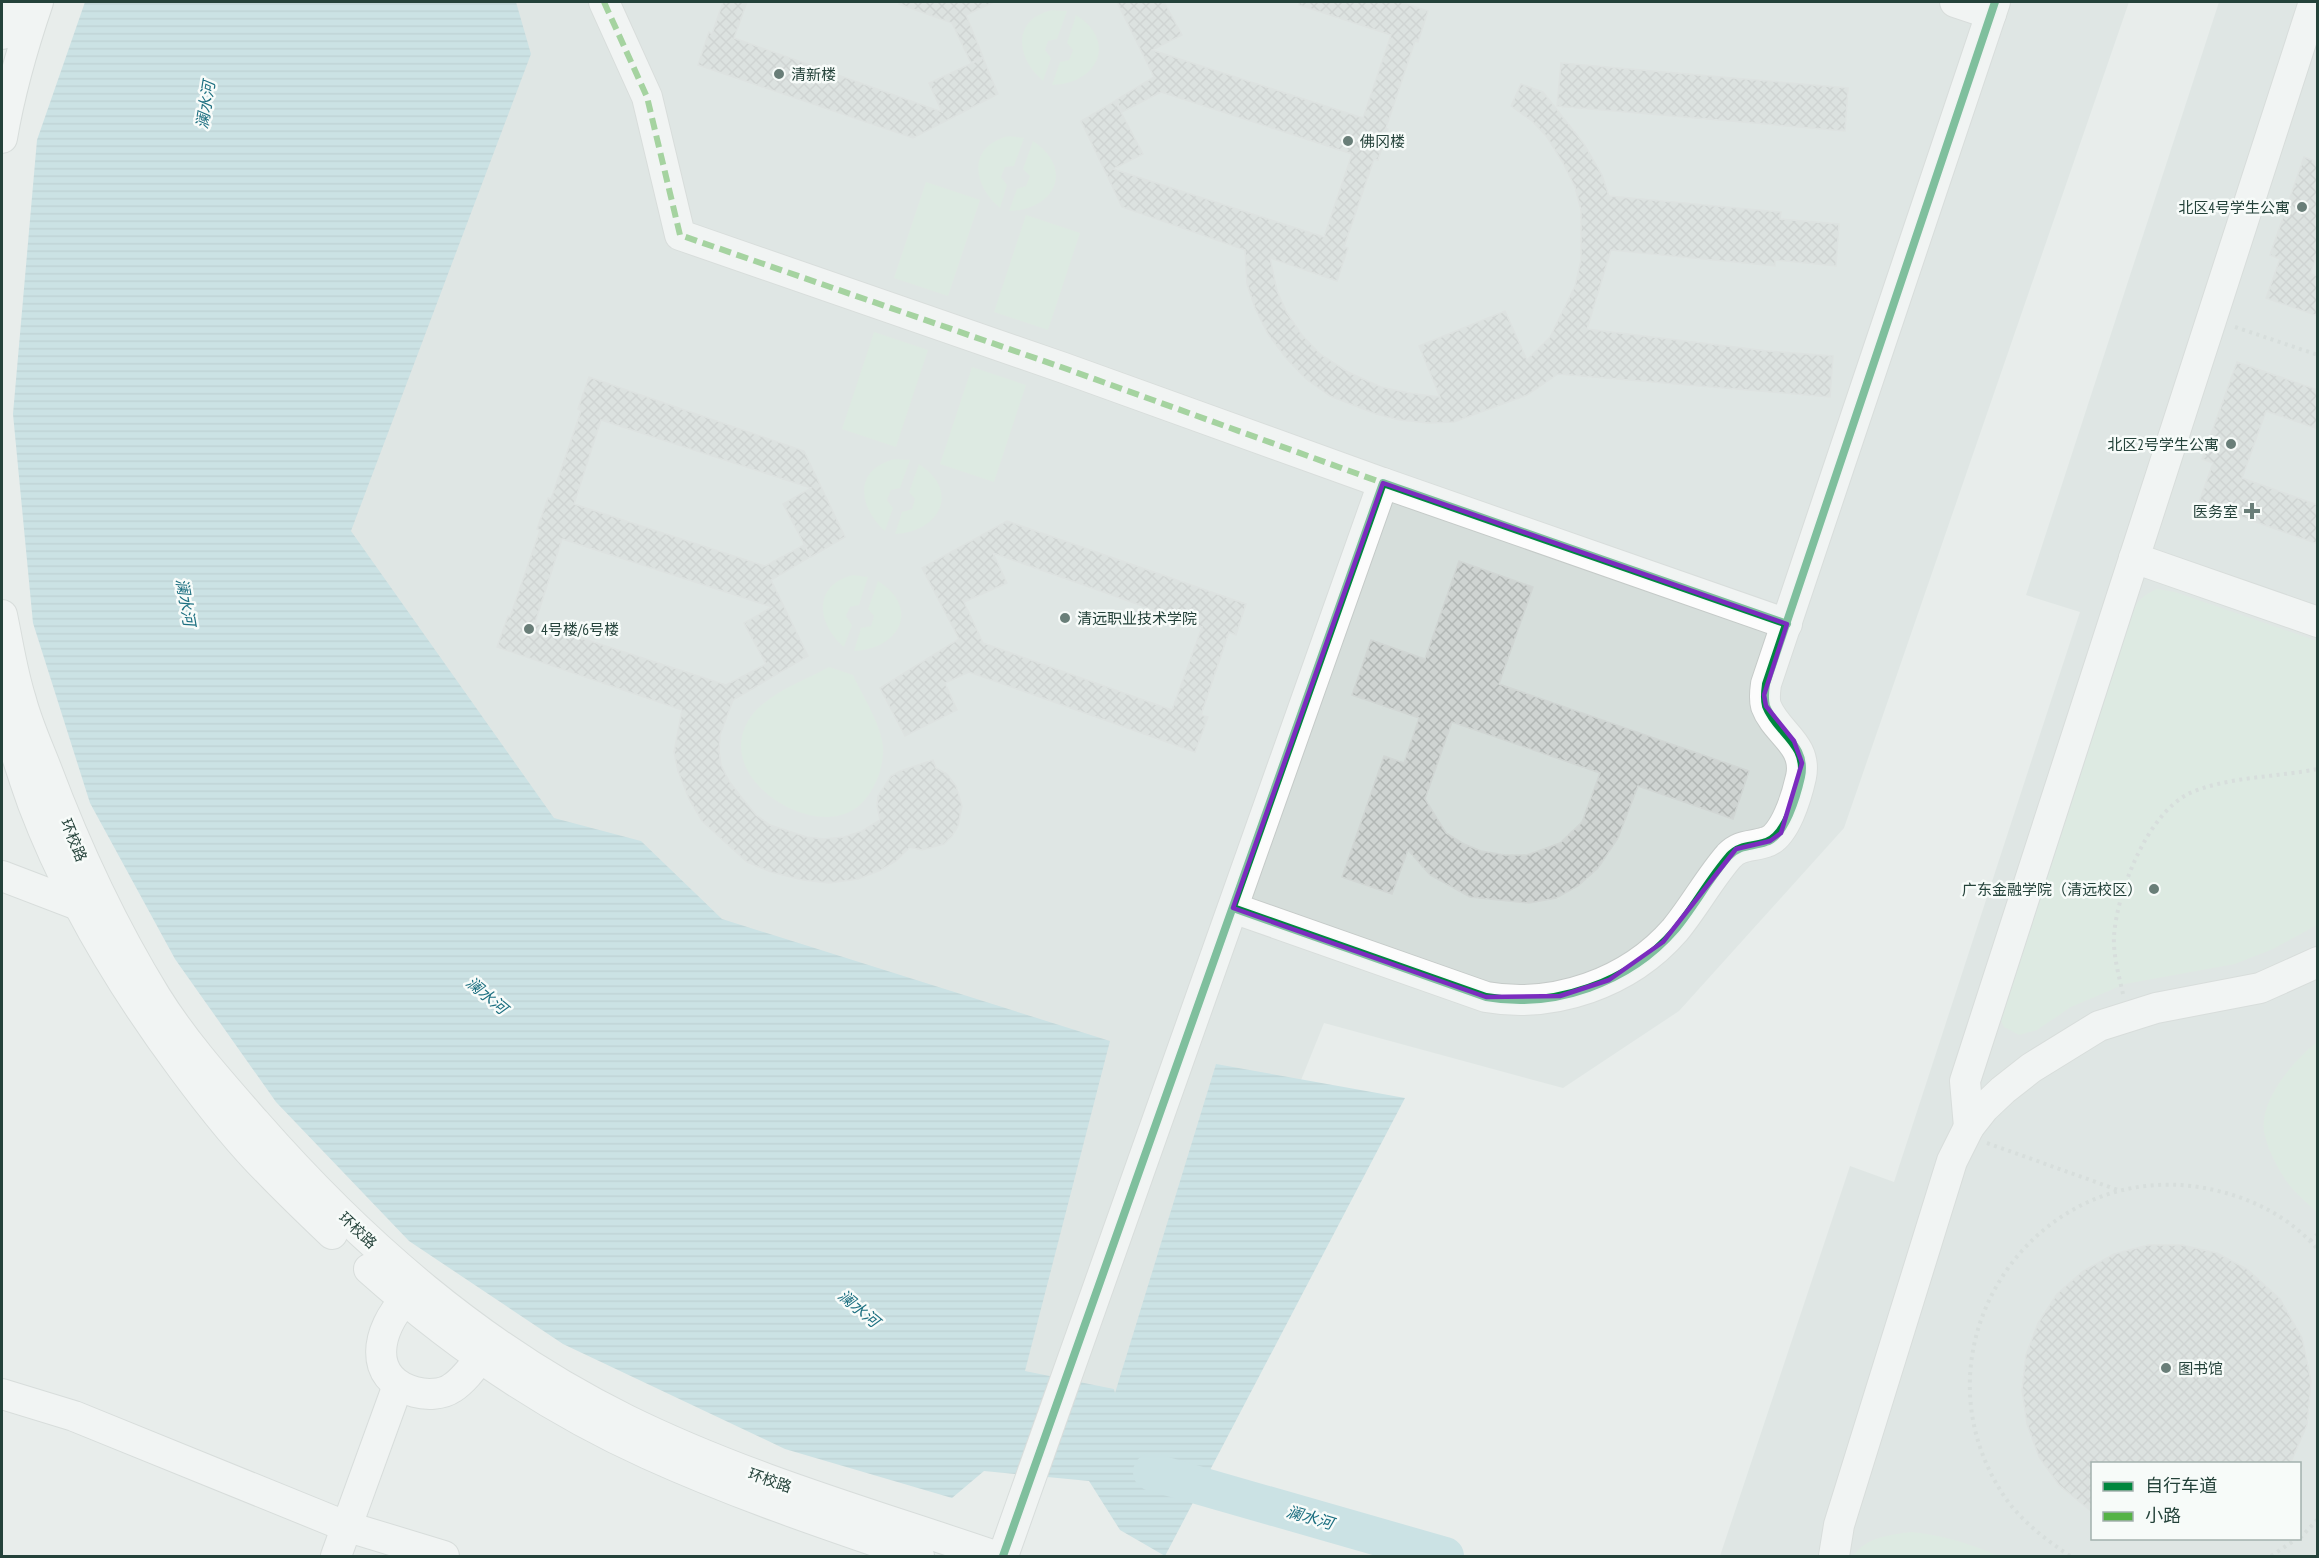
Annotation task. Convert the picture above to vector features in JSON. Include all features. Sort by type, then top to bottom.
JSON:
[{"type":"street","points":[[2,34],[12,2]]},
{"type":"street","points":[[2,138],[9,97],[38,2]]},
{"type":"street","points":[[604,2],[647,97],[680,235],[1064,368],[1383,483],[1787,624]]},
{"type":"street","points":[[1233,908],[1486,997],[1519,1000],[1550,997],[1587,989],[1609,980],[1648,957],[1663,942],[1736,849],[1770,842],[1781,832],[1801,778],[1802,763],[1794,741],[1776,723],[1766,706],[1764,695],[1766,684],[1993,8],[1955,2]]},
{"type":"street","points":[[1966,1131],[1965,1081],[2314,2]]},
{"type":"street","points":[[1003,1557],[1383,483]]},
{"type":"street","points":[[2134,558],[2318,622]]},
{"type":"street","name":"环校路","points":[[2,615],[21,700],[83,862],[117,932],[157,1000],[188,1044],[294,1167],[342,1216],[396,1266],[498,1345],[568,1388],[625,1419],[750,1474],[995,1557]]},
{"type":"street","name":"环校路","points":[[2,704],[33,804],[78,905],[116,971],[141,1010],[212,1107],[266,1170],[344,1246],[405,1300],[480,1358],[539,1396],[646,1453],[724,1487],[919,1557]]},
{"type":"street","points":[[2,876],[78,905]]},
{"type":"street","points":[[1834,1557],[1839,1525],[1952,1161],[1966,1131],[1984,1108],[2031,1068],[2090,1031],[2156,1008],[2260,988],[2318,962]]},
{"type":"street","points":[[405,1300],[387,1322],[380,1352],[389,1377],[398,1386],[423,1394],[450,1389],[473,1368],[480,1358]]},
{"type":"street","points":[[336,1557],[345,1526],[398,1386]]},
{"type":"street","points":[[2,1394],[74,1416],[345,1526],[444,1557]]},
{"type":"path","points":[[2211,319],[2318,355]]},
{"type":"path","points":[[2128,1016],[2114,937],[2120,905],[2131,871],[2158,821],[2172,806],[2187,795],[2207,787],[2318,769]]},
{"type":"path","points":[[1966,1131],[2119,1190]]},
{"type":"path","points":[[2070,1557],[2035,1532],[2004,1496],[1982,1454],[1970,1407],[1970,1359],[1982,1313],[2004,1271],[2036,1235],[2074,1208],[2119,1190],[2160,1184],[2201,1186],[2241,1197],[2278,1215],[2318,1250]]},
{"type":"path","points":[[2310,1241],[2318,1234]]},
{"type":"path","points":[[2301,1536],[2318,1519]]},
{"type":"path","points":[[2271,1557],[2296,1540]]},
{"type":"highlighted area","points":[[1383,483],[1787,624],[1764,695],[1766,706],[1794,741],[1802,763],[1781,833],[1770,841],[1736,849],[1663,942],[1609,980],[1560,996],[1486,997],[1233,908]]},
{"type":"shaded area","name":"清远职业技术学院","points":[[276,2],[2129,2],[1844,828],[1679,1011],[1563,1088],[1324,1023],[1154,1446],[951,1414],[254,749]]},
{"type":"shaded area","name":"广东金融学院（清远校区）","points":[[2219,2],[2317,2],[2317,1556],[1720,1556],[1850,1166],[1894,1182],[2080,612],[2026,595]]},
{"type":"green space","points":[[1052,10],[1067,11],[1057,39],[1048,41],[1045,50],[1051,58],[1043,81],[1027,62],[1022,41],[1024,31],[1030,22],[1039,15]]},
{"type":"green space","points":[[1076,15],[1089,25],[1096,37],[1099,48],[1097,59],[1091,69],[1081,77],[1068,83],[1052,85],[1060,62],[1069,60],[1073,50],[1067,43]]},
{"type":"green space","points":[[1009,136],[1024,138],[1014,166],[1005,167],[1001,177],[1007,185],[1000,208],[984,188],[979,178],[978,167],[980,157],[986,148],[995,141]]},
{"type":"green space","points":[[1033,141],[1046,152],[1053,164],[1056,175],[1054,186],[1048,196],[1038,204],[1025,209],[1009,211],[1017,189],[1026,186],[1030,176],[1023,169]]},
{"type":"green space","points":[[926,182],[980,200],[948,296],[894,278]]},
{"type":"green space","points":[[1026,215],[1080,233],[1048,330],[994,312]]},
{"type":"green space","points":[[874,332],[928,350],[896,447],[842,429]]},
{"type":"green space","points":[[972,367],[1026,385],[994,482],[940,464]]},
{"type":"green space","points":[[895,459],[910,460],[900,488],[891,490],[887,500],[893,508],[885,531],[869,511],[864,490],[866,480],[872,471],[881,464]]},
{"type":"green space","points":[[919,464],[932,475],[939,486],[942,497],[940,508],[924,526],[911,532],[895,534],[902,512],[912,509],[915,499],[909,492]]},
{"type":"green space","points":[[853,575],[868,577],[859,605],[850,607],[846,616],[852,625],[844,647],[828,627],[823,606],[830,587]]},
{"type":"green space","points":[[878,581],[891,592],[899,603],[901,614],[899,625],[893,635],[883,643],[870,649],[854,651],[861,628],[871,626],[874,616],[868,609]]},
{"type":"green space","points":[[2157,589],[2175,592],[2317,641],[2317,925],[2273,949],[2235,964],[2125,984],[2071,1007],[2037,1030],[2019,1035],[2004,1027],[2000,1019],[2129,616],[2140,600]]},
{"type":"green space","points":[[829,667],[853,675],[878,728],[883,756],[876,782],[860,805],[835,816],[814,816],[793,810],[774,799],[757,784],[746,767],[741,747],[745,727],[760,707],[782,691]]},
{"type":"green space","points":[[2317,1042],[2317,1213],[2292,1188],[2278,1168],[2265,1138],[2264,1120],[2267,1107],[2280,1082],[2298,1059]]},
{"type":"green space","points":[[1911,1532],[1955,1540],[1998,1556],[1853,1556],[1872,1541]]},
{"type":"water","points":[[85,2],[516,2],[531,54],[351,531],[554,818],[641,841],[722,919],[1110,1041],[1025,1371],[1114,1389],[1115,1393],[1216,1064],[1405,1098],[1165,1556],[1120,1530],[1089,1481],[984,1471],[952,1498],[785,1449],[563,1344],[409,1241],[276,1102],[175,959],[90,803],[33,623],[13,414],[37,140]]},
{"type":"building","name":"清新楼","points":[[723,2],[747,2],[734,38],[942,112],[929,83],[983,58],[998,94],[913,138],[698,65],[709,32],[712,34]]},
{"type":"building","points":[[900,2],[994,2],[966,15],[983,57],[971,63],[952,23],[899,4]]},
{"type":"building","points":[[1117,2],[1164,2],[1182,35],[1152,50],[1363,118],[1391,35],[1299,5],[1299,2],[1400,2],[1428,11],[1418,42],[1415,41],[1386,128],[1388,129],[1378,160],[1374,159],[1344,247],[1348,248],[1337,281],[1270,258],[1277,291],[1287,313],[1302,335],[1320,354],[1348,372],[1381,387],[1440,397],[1419,346],[1505,311],[1527,360],[1550,337],[1575,286],[1581,260],[1581,210],[1575,187],[1547,137],[1532,121],[1511,106],[1521,84],[1543,92],[1584,144],[1602,175],[1609,196],[1781,212],[1780,219],[1839,224],[1836,266],[1775,260],[1775,266],[1611,250],[1587,329],[1768,351],[1833,356],[1830,397],[1558,374],[1527,395],[1454,422],[1428,423],[1400,420],[1376,414],[1330,396],[1306,379],[1268,334],[1255,308],[1247,284],[1245,250],[1122,207],[1081,121],[1115,101],[1143,154],[1113,169],[1324,237],[1352,154],[1161,92],[1122,112],[1116,100],[1154,77]]},
{"type":"building","points":[[1561,63],[1848,88],[1845,131],[1557,106]]},
{"type":"building","name":"北区4号学生公寓","points":[[2304,157],[2318,162],[2318,252],[2310,274],[2318,276],[2318,316],[2266,298],[2280,259],[2270,255]]},
{"type":"building","name":"北区2号学生公寓","points":[[2237,362],[2318,390],[2318,429],[2266,411],[2242,478],[2318,505],[2318,544],[2199,502],[2213,463],[2202,459]]},
{"type":"building","name":"4号楼/6号楼","points":[[589,377],[804,451],[845,537],[811,557],[783,504],[811,488],[601,420],[574,504],[765,566],[804,545],[810,557],[771,580],[808,656],[733,700],[720,735],[721,765],[729,781],[756,815],[770,825],[807,837],[824,839],[844,837],[862,831],[880,820],[877,806],[878,796],[891,776],[933,760],[936,768],[947,774],[956,786],[962,806],[958,826],[944,844],[922,850],[910,847],[896,861],[881,870],[858,879],[829,883],[803,880],[771,872],[747,862],[702,821],[689,799],[678,771],[674,752],[682,710],[497,647],[508,616],[510,617],[540,530],[537,529],[548,498],[551,499],[581,411],[578,409]],"holes":[[[562,539],[772,607],[744,623],[766,664],[726,685],[535,623]]]},
{"type":"building","points":[[1007,521],[1246,604],[1236,635],[1229,632],[1201,715],[1208,717],[1195,752],[969,672],[945,683],[957,710],[905,736],[880,688],[959,639],[922,568]],"holes":[[[993,553],[1202,627],[1172,710],[983,643],[964,602],[1007,583]]]},
{"type":"building","points":[[1459,561],[1533,587],[1499,684],[1749,771],[1733,819],[1638,786],[1618,838],[1598,868],[1578,886],[1556,898],[1529,903],[1470,897],[1430,875],[1408,850],[1392,894],[1342,877],[1384,756],[1404,763],[1419,718],[1352,695],[1371,640],[1425,659]],"holes":[[[1452,722],[1600,773],[1582,822],[1560,843],[1527,855],[1505,855],[1481,851],[1464,844],[1446,833],[1425,799]]]},
{"type":"building","name":"图书馆","points":[[2148,1245],[2182,1245],[2217,1253],[2247,1269],[2280,1299],[2302,1338],[2311,1381],[2307,1425],[2291,1462],[2091,1462],[2091,1511],[2059,1485],[2039,1457],[2027,1424],[2022,1390],[2026,1355],[2038,1323],[2057,1294],[2083,1271],[2114,1254]]},
{"type":"waterway","name":"澜水河","points":[[1152,1472],[1445,1556]]},
{"type":"marked path","points":[[604,2],[647,97],[680,235],[1064,368],[1383,483]]},
{"type":"cycle path","points":[[1233,908],[1486,997],[1512,1000],[1538,999],[1589,988],[1636,965],[1675,930],[1733,852],[1773,839],[1779,832],[1793,804],[1802,766],[1796,747],[1766,706],[1766,684],[1995,2]]},
{"type":"cycle path","points":[[1003,1556],[1383,483],[1787,624]]},
{"type":"place","name":"清新楼","points":[[779,74]]},
{"type":"place","name":"佛冈楼","points":[[1348,141]]},
{"type":"place","name":"北区4号学生公寓","points":[[2302,207]]},
{"type":"place","name":"北区2号学生公寓","points":[[2231,444]]},
{"type":"place","name":"医务室","points":[[2252,511]]},
{"type":"place","name":"清远职业技术学院","points":[[1065,618]]},
{"type":"place","name":"4号楼/6号楼","points":[[529,629]]},
{"type":"place","name":"广东金融学院（清远校区）","points":[[2154,889]]},
{"type":"place","name":"图书馆","points":[[2166,1368]]}]
